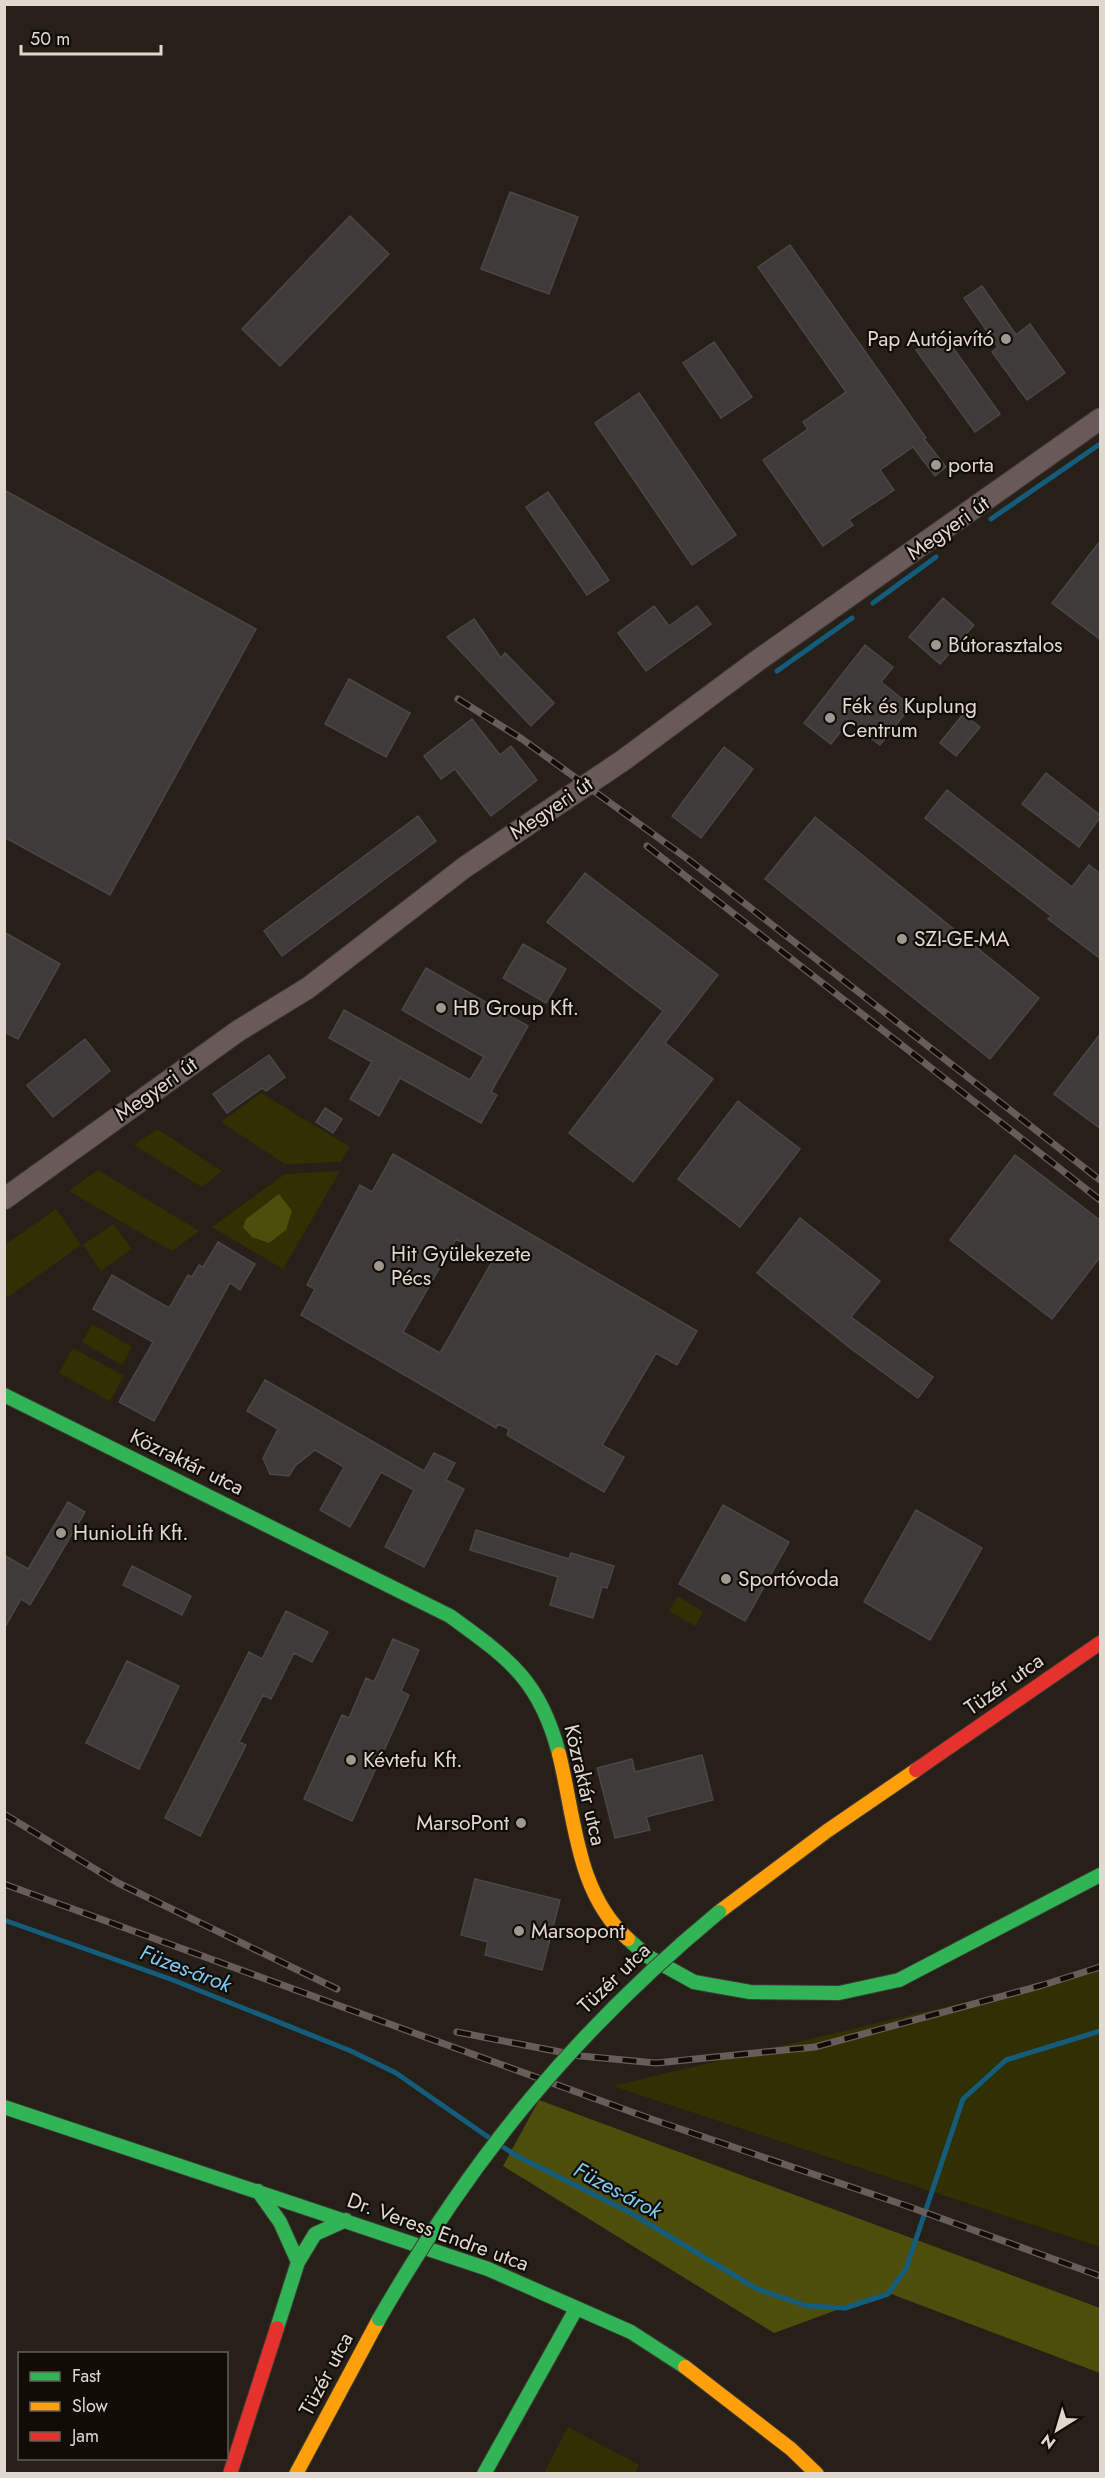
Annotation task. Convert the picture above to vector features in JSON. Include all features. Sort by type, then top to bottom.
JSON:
[{"type":"street","name":"Megyeri út","points":[[4,1199],[238,1031],[308,988],[465,867],[625,759],[757,661],[1101,419]]},
{"type":"street","name":"Közraktár utca","points":[[4,1395],[450,1616],[501,1653],[533,1687],[553,1730],[569,1794],[582,1865],[602,1908],[620,1932],[647,1956],[694,1982],[750,1992],[839,1993],[899,1980],[1101,1875]]},
{"type":"street","name":"Tüzér utca","points":[[296,2474],[379,2319],[453,2197],[515,2113],[588,2032],[686,1938],[719,1912],[827,1831],[1101,1643]]},
{"type":"street","name":"Dr. Veress Endre utca","points":[[4,2107],[488,2269],[631,2332],[684,2366],[791,2449],[817,2474]]},
{"type":"street","points":[[258,2191],[280,2222],[298,2262]]},
{"type":"street","points":[[230,2474],[298,2262],[315,2234],[346,2220]]},
{"type":"street","points":[[484,2474],[576,2309]]},
{"type":"shaded area","points":[[261,1093],[350,1147],[341,1162],[285,1164],[221,1122]]},
{"type":"shaded area","points":[[157,1129],[222,1171],[202,1187],[134,1145]]},
{"type":"shaded area","points":[[98,1170],[199,1231],[172,1251],[69,1191]]},
{"type":"shaded area","points":[[340,1171],[283,1269],[212,1227],[285,1174]]},
{"type":"shaded area","points":[[279,1194],[292,1211],[286,1230],[269,1243],[252,1237],[243,1227],[246,1219]]},
{"type":"shaded area","points":[[56,1209],[81,1245],[8,1297],[5,1293],[5,1245]]},
{"type":"shaded area","points":[[113,1224],[132,1249],[101,1271],[83,1245]]},
{"type":"shaded area","points":[[92,1324],[132,1347],[122,1365],[82,1342]]},
{"type":"shaded area","points":[[73,1348],[124,1376],[110,1401],[59,1373]]},
{"type":"shaded area","points":[[678,1596],[703,1612],[695,1626],[669,1611]]},
{"type":"shaded area","points":[[1100,1970],[1100,2247],[613,2086]]},
{"type":"shaded area","points":[[539,2100],[1100,2308],[1100,2373],[886,2292],[774,2333],[503,2166]]},
{"type":"shaded area","points":[[568,2427],[639,2465],[635,2473],[544,2473]]},
{"type":"building","points":[[510,192],[578,217],[549,294],[481,269]]},
{"type":"building","points":[[350,216],[389,254],[280,366],[242,329]]},
{"type":"building","points":[[790,245],[926,438],[924,439],[946,467],[935,476],[913,447],[880,470],[894,490],[849,520],[853,525],[823,546],[763,460],[808,429],[803,422],[846,392],[758,267]]},
{"type":"building","points":[[982,286],[1016,335],[1030,324],[1065,373],[1027,400],[992,352],[998,347],[964,298]]},
{"type":"building","points":[[942,332],[1000,414],[975,432],[916,350]]},
{"type":"building","points":[[714,342],[752,397],[721,418],[683,363]]},
{"type":"building","points":[[639,393],[736,535],[692,565],[595,423]]},
{"type":"building","points":[[4,490],[256,629],[110,895],[4,837]]},
{"type":"building","points":[[548,492],[609,580],[587,595],[526,507]]},
{"type":"building","points":[[1101,540],[1101,640],[1052,603]]},
{"type":"building","points":[[943,598],[974,625],[940,664],[909,637]]},
{"type":"building","points":[[654,606],[669,626],[697,606],[711,624],[646,671],[618,633]]},
{"type":"building","points":[[474,619],[501,658],[505,653],[554,703],[531,726],[447,637]]},
{"type":"building","points":[[865,645],[893,667],[881,682],[911,706],[880,745],[849,721],[831,744],[804,723]]},
{"type":"building","points":[[349,679],[410,713],[386,757],[325,724]]},
{"type":"building","points":[[963,714],[980,727],[956,756],[940,743]]},
{"type":"building","points":[[472,719],[500,755],[511,746],[537,780],[491,816],[455,769],[441,779],[424,756]]},
{"type":"building","points":[[724,747],[753,769],[701,838],[672,816]]},
{"type":"building","points":[[1046,773],[1101,816],[1079,847],[1022,804]]},
{"type":"building","points":[[947,790],[1072,887],[1089,865],[1101,874],[1101,959],[1048,919],[1051,916],[925,818]]},
{"type":"building","points":[[418,816],[436,841],[282,956],[264,931]]},
{"type":"building","name":"SZI-GE-MA","points":[[815,817],[1039,998],[990,1059],[765,879]]},
{"type":"building","points":[[585,873],[718,975],[665,1043],[713,1079],[633,1182],[569,1133],[663,1011],[547,922]]},
{"type":"building","points":[[4,932],[60,964],[18,1039],[4,1032]]},
{"type":"building","points":[[523,944],[566,969],[546,1003],[503,978]]},
{"type":"building","points":[[426,968],[528,1026],[491,1092],[497,1095],[481,1123],[400,1078],[379,1116],[350,1099],[372,1062],[329,1038],[344,1010],[470,1080],[484,1057],[402,1010]]},
{"type":"building","points":[[1101,1033],[1101,1129],[1054,1094]]},
{"type":"building","points":[[85,1039],[110,1071],[53,1117],[27,1085]]},
{"type":"building","points":[[269,1055],[285,1077],[266,1091],[262,1088],[227,1113],[213,1094]]},
{"type":"building","points":[[738,1101],[800,1149],[740,1227],[678,1179]]},
{"type":"building","points":[[325,1108],[342,1119],[333,1133],[316,1122]]},
{"type":"building","points":[[393,1154],[697,1331],[677,1365],[656,1353],[602,1445],[624,1457],[604,1492],[507,1435],[509,1429],[498,1424],[496,1428],[301,1315],[315,1289],[307,1285],[360,1185],[372,1192]],"holes":[[[456,1239],[493,1260],[440,1353],[403,1332]]]},
{"type":"building","points":[[1015,1155],[1101,1221],[1101,1256],[1052,1319],[950,1240]]},
{"type":"building","points":[[800,1218],[880,1281],[851,1317],[933,1377],[918,1398],[850,1348],[757,1273]]},
{"type":"building","points":[[218,1242],[255,1264],[240,1290],[230,1283],[154,1421],[119,1402],[153,1342],[93,1309],[112,1275],[169,1308],[188,1275],[192,1277],[199,1265],[203,1267]]},
{"type":"building","points":[[265,1380],[424,1471],[434,1453],[455,1463],[446,1480],[464,1489],[424,1567],[385,1547],[414,1490],[381,1472],[350,1527],[320,1510],[344,1467],[315,1450],[295,1466],[289,1476],[270,1474],[263,1458],[278,1429],[247,1411]]},
{"type":"building","name":"HunioLift Kft.","points":[[68,1502],[85,1512],[30,1605],[21,1599],[4,1629],[4,1555],[28,1569]]},
{"type":"building","points":[[723,1505],[789,1542],[745,1621],[679,1584]]},
{"type":"building","points":[[916,1510],[982,1548],[930,1640],[864,1602]]},
{"type":"building","points":[[476,1530],[569,1559],[571,1553],[614,1566],[607,1588],[602,1587],[593,1618],[550,1605],[558,1577],[470,1550]]},
{"type":"building","points":[[132,1566],[191,1596],[182,1615],[123,1585]]},
{"type":"building","points":[[286,1611],[328,1632],[312,1662],[294,1653],[271,1699],[263,1695],[239,1742],[246,1745],[200,1836],[165,1818],[249,1652],[262,1659]]},
{"type":"building","name":"Kévtefu Kft.","points":[[393,1639],[419,1650],[401,1691],[409,1695],[352,1821],[304,1799],[342,1715],[349,1718],[366,1678],[374,1682]]},
{"type":"building","points":[[127,1661],[179,1686],[139,1769],[86,1743]]},
{"type":"building","points":[[702,1755],[713,1800],[646,1817],[650,1830],[615,1838],[597,1768],[632,1759],[635,1772]]},
{"type":"building","points":[[475,1879],[560,1900],[542,1970],[485,1955],[488,1942],[461,1935]]},
{"type":"waterway","points":[[991,519],[1100,444]]},
{"type":"waterway","points":[[873,603],[936,557]]},
{"type":"waterway","points":[[777,671],[852,618]]},
{"type":"waterway","name":"Füzes-árok","points":[[4,1920],[173,1980],[351,2051],[396,2073],[488,2137]]},
{"type":"waterway","name":"Füzes-árok","points":[[503,2147],[629,2212],[757,2289],[807,2306],[845,2308],[888,2294],[906,2269],[963,2099],[1006,2060],[1100,2031]]},
{"type":"railway","points":[[458,699],[522,739],[689,860],[1100,1180]]},
{"type":"railway","points":[[647,846],[1100,1200]]},
{"type":"railway","points":[[4,1814],[118,1883],[337,1989]]},
{"type":"railway","points":[[4,1884],[651,2119],[907,2206],[1100,2276]]},
{"type":"railway","points":[[457,2032],[581,2056],[656,2063],[815,2047],[1043,1985],[1100,1967]]},
{"type":"traffic: fast","points":[[4,1395],[450,1616],[489,1645],[520,1673],[542,1707],[559,1754]]},
{"type":"traffic: fast","points":[[628,1939],[647,1956],[694,1982],[750,1992],[839,1993],[899,1980],[1100,1875]]},
{"type":"traffic: fast","points":[[379,2319],[451,2204],[489,2150],[530,2099],[618,2003],[719,1912]]},
{"type":"traffic: fast","points":[[4,2107],[488,2269],[631,2332],[685,2367]]},
{"type":"traffic: fast","points":[[258,2191],[280,2222],[298,2262]]},
{"type":"traffic: fast","points":[[277,2328],[298,2262],[315,2234],[346,2220]]},
{"type":"traffic: fast","points":[[484,2474],[576,2309]]},
{"type":"traffic: slow","points":[[559,1754],[574,1828],[588,1877],[598,1900],[611,1920],[628,1939]]},
{"type":"traffic: slow","points":[[719,1912],[827,1831],[916,1770]]},
{"type":"traffic: slow","points":[[296,2474],[379,2319]]},
{"type":"traffic: slow","points":[[685,2367],[791,2449],[817,2474]]},
{"type":"traffic: jam","points":[[916,1770],[1100,1643]]},
{"type":"traffic: jam","points":[[230,2474],[277,2328]]},
{"type":"place","name":"Pap Autójavító","points":[[1006,339]]},
{"type":"place","name":"porta","points":[[936,465]]},
{"type":"place","name":"Bútorasztalos","points":[[936,645]]},
{"type":"place","name":"Fék és Kuplung Centrum","points":[[830,718]]},
{"type":"place","name":"SZI-GE-MA","points":[[902,939]]},
{"type":"place","name":"HB Group Kft.","points":[[441,1008]]},
{"type":"place","name":"Hit Gyülekezete Pécs","points":[[379,1266]]},
{"type":"place","name":"HunioLift Kft.","points":[[61,1533]]},
{"type":"place","name":"Sportóvoda","points":[[726,1579]]},
{"type":"place","name":"Kévtefu Kft.","points":[[351,1760]]},
{"type":"place","name":"MarsoPont","points":[[521,1823]]},
{"type":"place","name":"Marsopont","points":[[519,1931]]}]
